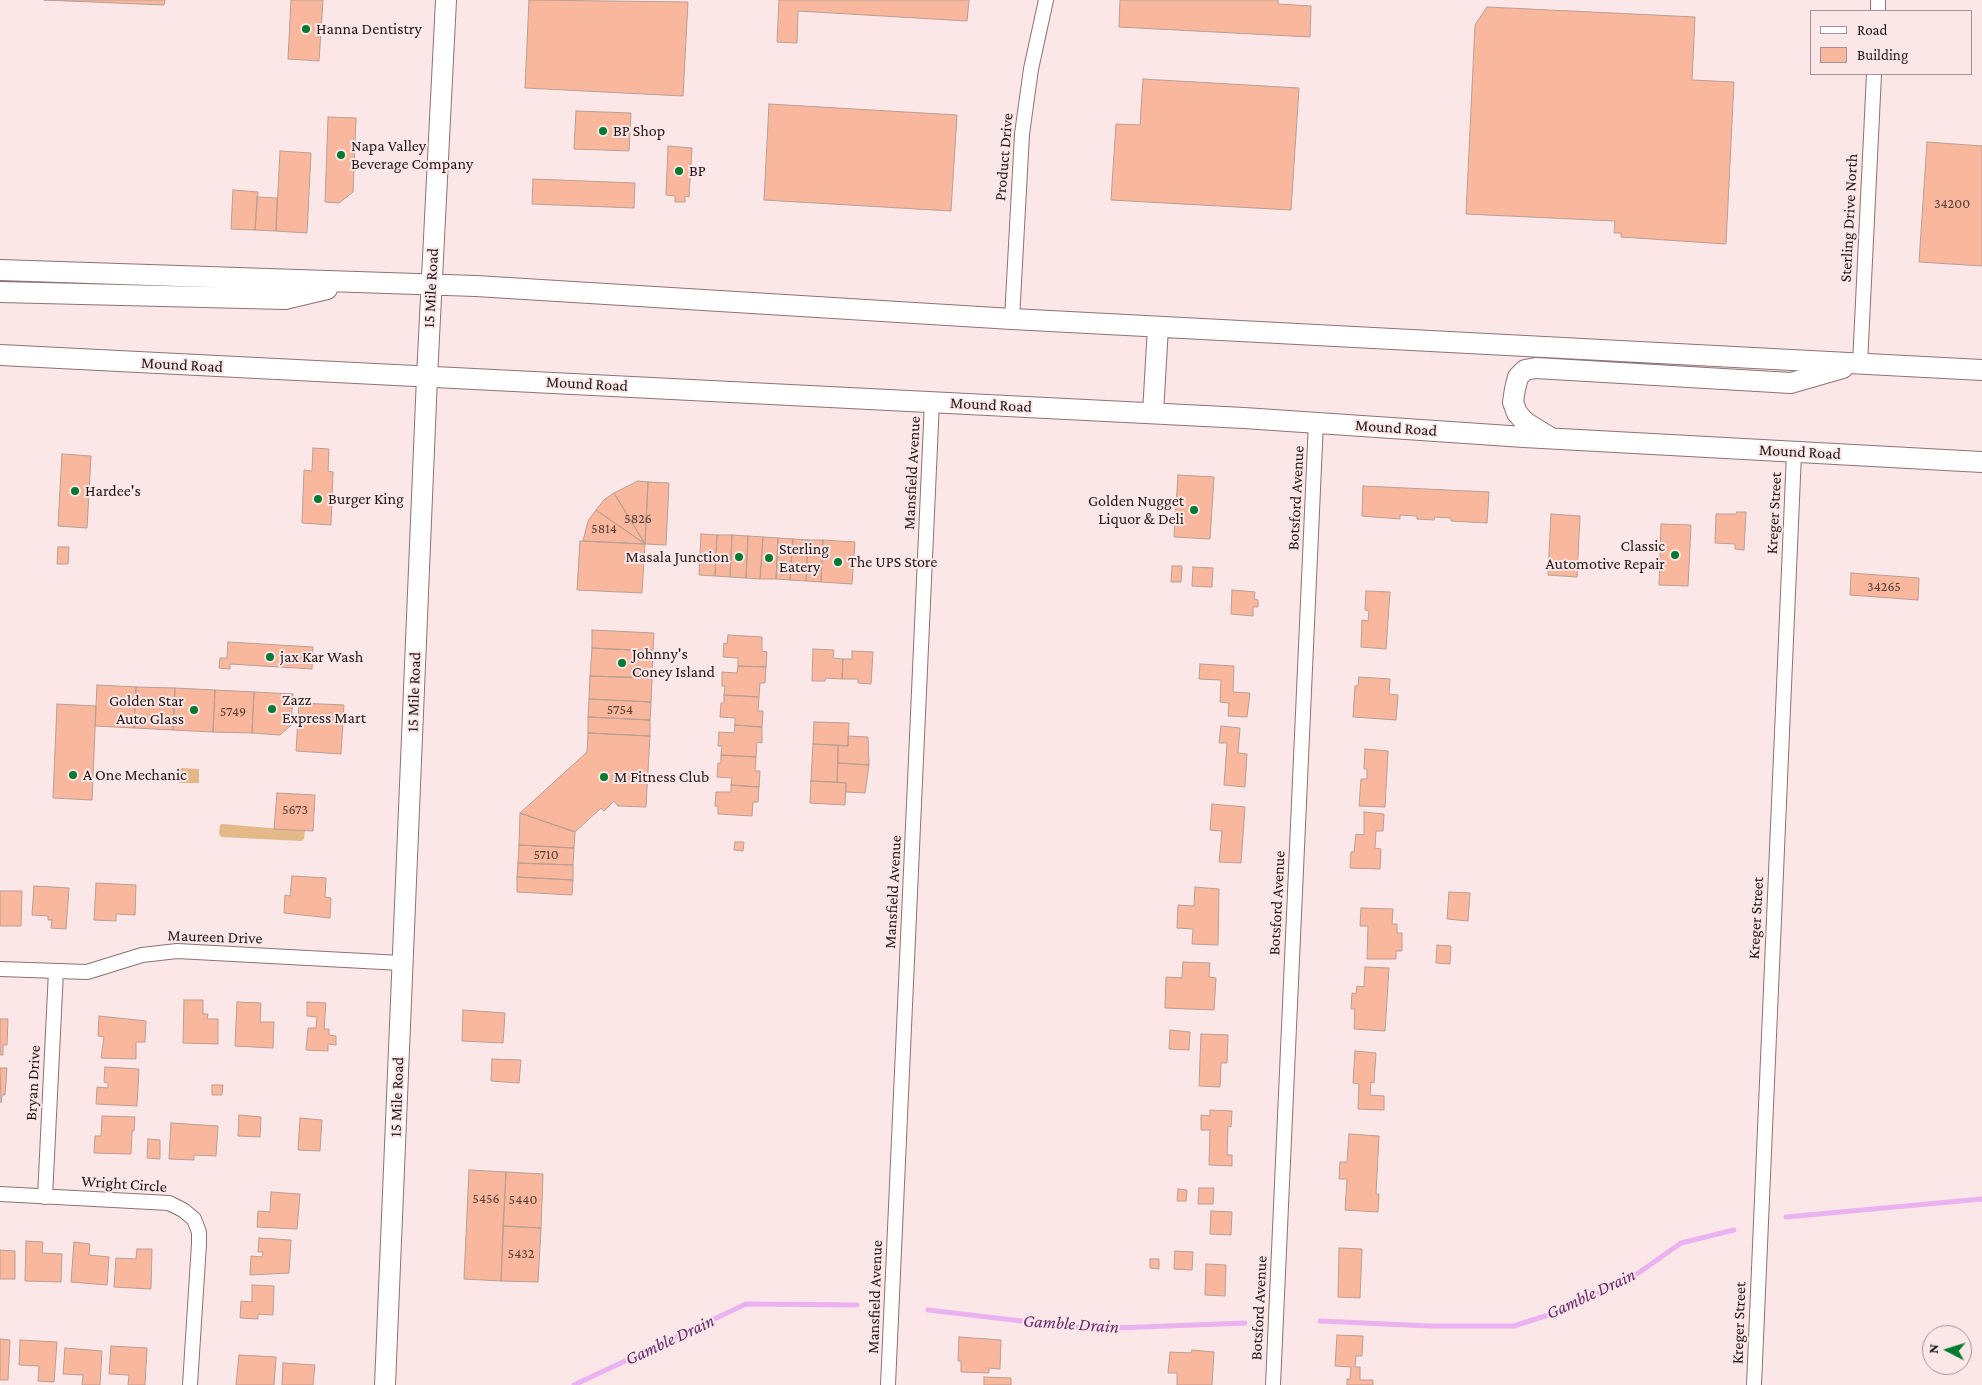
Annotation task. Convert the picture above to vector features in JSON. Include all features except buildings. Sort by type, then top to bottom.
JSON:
[{"type":"main road","name":"15 Mile Road","points":[[385,1385],[401,963],[446,0]]},
{"type":"main road","points":[[0,270],[348,284],[432,284],[1012,319],[1982,370]]},
{"type":"main road","points":[[0,292],[285,299],[348,284]]},
{"type":"main road","points":[[1153,413],[1158,327]]},
{"type":"main road","name":"Mound Road","points":[[0,355],[932,401],[1316,422],[1554,439],[1794,453],[1982,462]]},
{"type":"main road","points":[[1554,439],[1525,422],[1517,413],[1514,402],[1515,389],[1518,378],[1525,370],[1536,368],[1791,383],[1860,364]]},
{"type":"street","name":"Product Drive","points":[[1012,319],[1022,134],[1031,69],[1046,0]]},
{"type":"street","name":"Sterling Drive North","points":[[1860,364],[1874,75]]},
{"type":"street","name":"Mansfield Avenue","points":[[888,1385],[932,401]]},
{"type":"street","name":"Botsford Avenue","points":[[1273,1385],[1316,422]]},
{"type":"street","name":"Kreger Street","points":[[1754,1385],[1794,453]]},
{"type":"street","name":"Maureen Drive","points":[[0,969],[87,972],[142,955],[168,951],[401,963]]},
{"type":"street","name":"Bryan Drive","points":[[46,1197],[56,971]]},
{"type":"street","name":"Wright Circle","points":[[0,1194],[169,1203],[183,1210],[194,1219],[199,1232],[199,1244],[190,1385]]},
{"type":"shaded area","points":[[180,768],[199,769],[199,783],[179,783]]},
{"type":"shaded area","points":[[220,825],[305,831],[304,839],[301,841],[221,837],[219,833]]},
{"type":"waterway","name":"Gamble Drain","points":[[1786,1217],[1982,1199]]},
{"type":"waterway","name":"Gamble Drain","points":[[1320,1321],[1430,1326],[1514,1326],[1567,1309],[1637,1274],[1681,1243],[1734,1230]]},
{"type":"waterway","name":"Gamble Drain","points":[[574,1385],[746,1304],[857,1305]]},
{"type":"waterway","name":"Gamble Drain","points":[[928,1310],[1090,1329],[1245,1323]]},
{"type":"place","name":"Hanna Dentistry","points":[[306,29]]},
{"type":"place","name":"BP Shop","points":[[603,131]]},
{"type":"place","name":"Napa Valley Beverage Company","points":[[341,155]]},
{"type":"place","name":"BP","points":[[679,171]]},
{"type":"place","name":"Hardee's","points":[[75,491]]},
{"type":"place","name":"Burger King","points":[[318,499]]},
{"type":"place","name":"Golden Nugget Liquor & Deli","points":[[1194,510]]},
{"type":"place","name":"Classic Automotive Repair","points":[[1675,555]]},
{"type":"place","name":"Masala Junction","points":[[739,557]]},
{"type":"place","name":"Sterling Eatery","points":[[769,558]]},
{"type":"place","name":"The UPS Store","points":[[838,562]]},
{"type":"place","name":"jax Kar Wash","points":[[270,657]]},
{"type":"place","name":"Johnny's Coney Island","points":[[622,663]]},
{"type":"place","name":"Zazz Express Mart","points":[[272,709]]},
{"type":"place","name":"Golden Star Auto Glass","points":[[194,710]]},
{"type":"place","name":"A One Mechanic","points":[[73,775]]},
{"type":"place","name":"M Fitness Club","points":[[604,777]]}]
